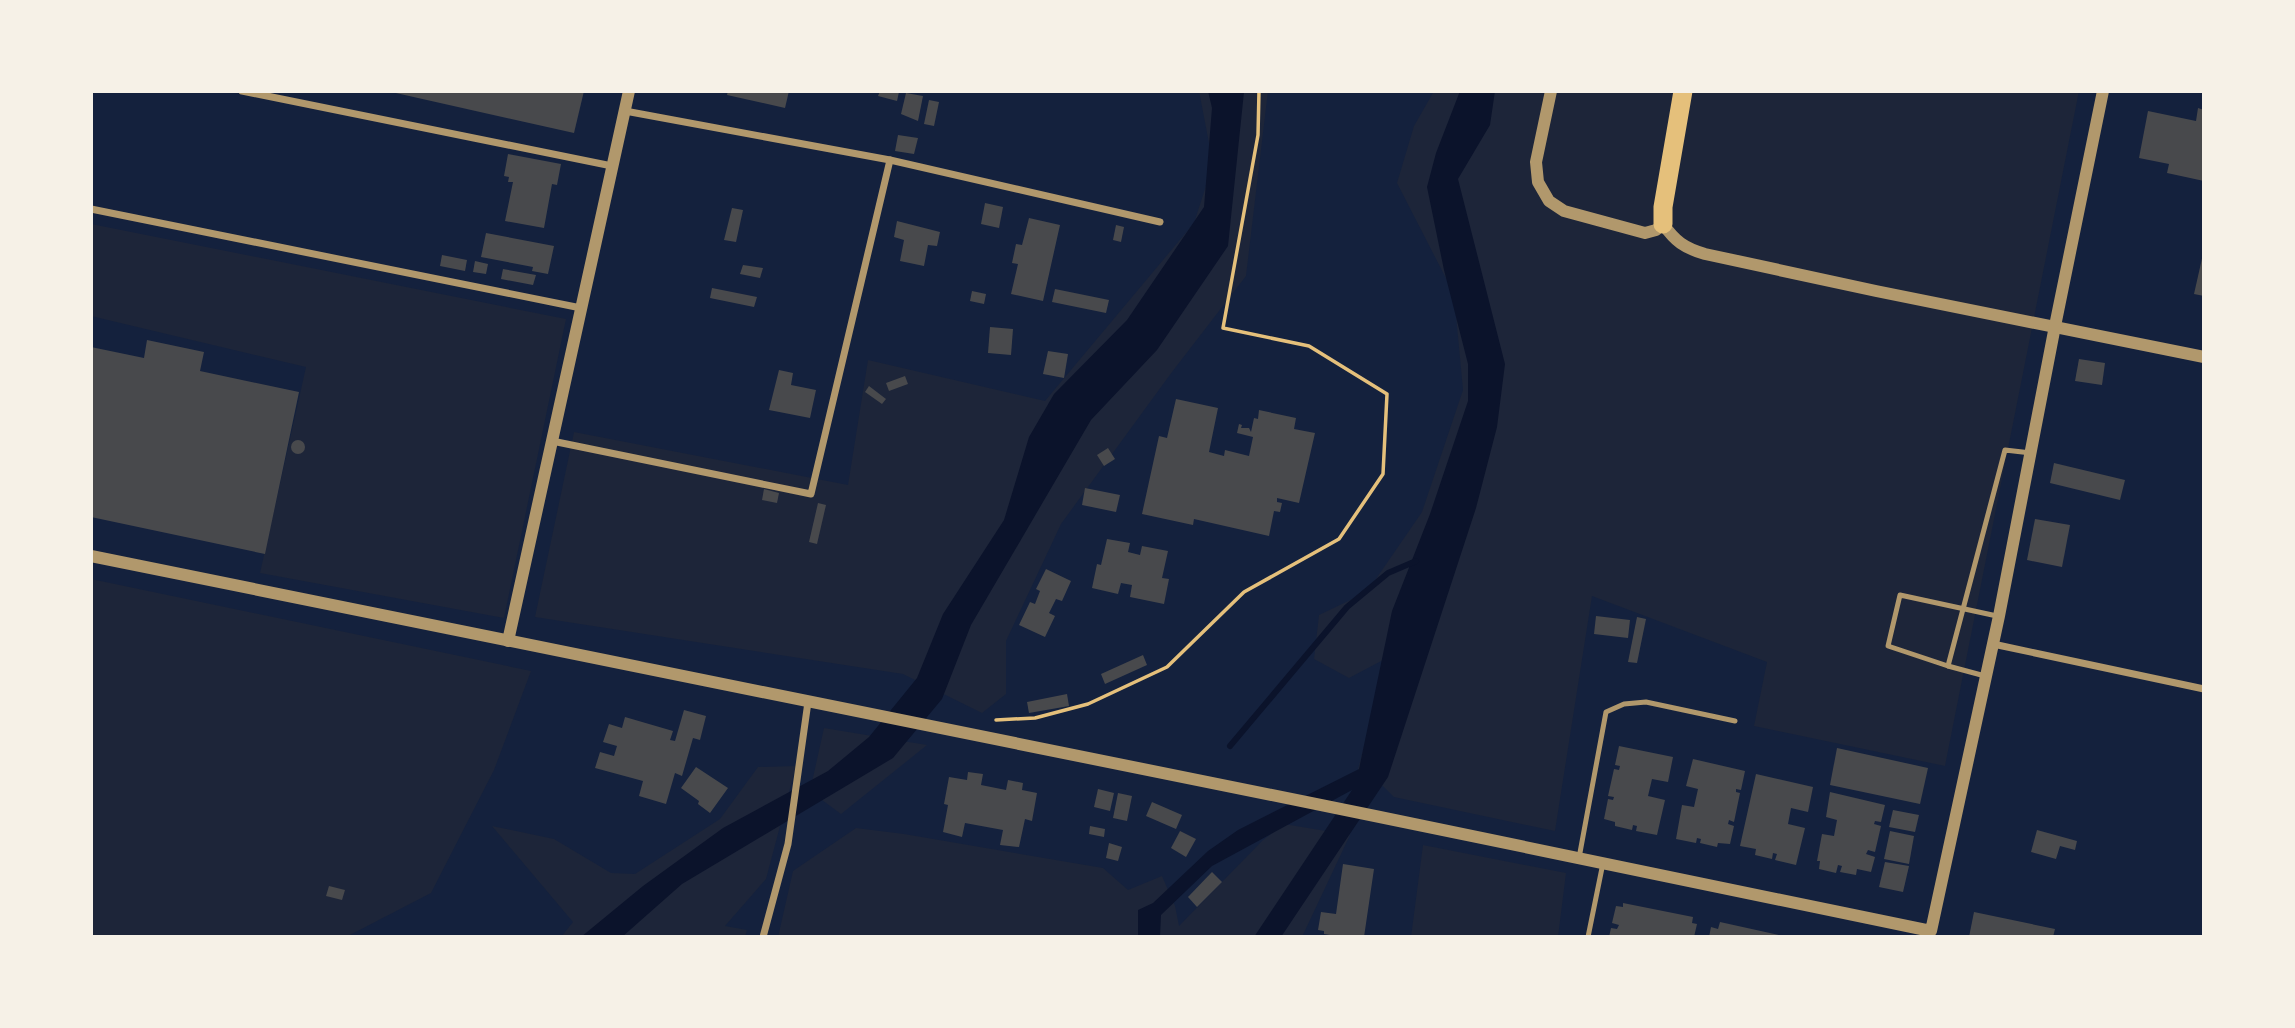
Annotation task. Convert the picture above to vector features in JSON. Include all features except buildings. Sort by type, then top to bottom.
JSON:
[{"type":"highway","points":[[1662,224],[1683,91]]},
{"type":"street","points":[[242,91],[612,166]]},
{"type":"street","points":[[508,641],[629,91]]},
{"type":"street","points":[[1551,91],[1536,162],[1538,182],[1549,201],[1564,211],[1644,233],[1656,230],[1662,224],[1685,248],[1705,254],[2204,357]]},
{"type":"street","points":[[91,556],[1375,816],[1930,934],[1987,676],[2054,326],[2103,91]]},
{"type":"street","points":[[625,111],[891,160],[1160,222]]},
{"type":"street","points":[[552,441],[811,494],[891,160]]},
{"type":"street","points":[[91,209],[581,308]]},
{"type":"street","points":[[1993,644],[2204,689]]},
{"type":"street","points":[[763,937],[788,844],[808,702]]},
{"type":"lane","points":[[1948,666],[2005,450],[2031,453]]},
{"type":"lane","points":[[1987,676],[1888,646],[1900,595],[1999,617]]},
{"type":"lane","points":[[1579,858],[1606,712],[1624,704],[1646,702],[1735,721]]},
{"type":"lane","points":[[1588,937],[1603,863]]},
{"type":"path","points":[[990,722],[1035,718],[1088,704],[1167,667],[1244,592],[1339,539],[1383,474],[1387,394],[1309,346],[1223,328],[1258,135],[1259,91]]},
{"type":"shaded area","points":[[1199,91],[1268,91],[1246,276],[1061,524],[1006,641],[1006,694],[982,713],[903,674],[535,617],[574,432],[848,485],[868,360],[1045,401],[1194,223],[1213,164]]},
{"type":"shaded area","points":[[1208,91],[1244,92],[1228,246],[1157,350],[1091,420],[971,625],[942,699],[893,758],[682,884],[622,937],[581,937],[643,886],[723,828],[828,771],[869,737],[917,678],[943,614],[1004,520],[1029,437],[1054,394],[1127,320],[1204,207],[1212,108]]},
{"type":"shaded area","points":[[1434,91],[2079,91],[1945,766],[1754,726],[1767,662],[1592,596],[1555,831],[1394,797],[1381,784],[1355,781],[1387,658],[1349,678],[1314,659],[1319,615],[1367,592],[1422,512],[1463,390],[1454,294],[1397,183],[1414,126]]},
{"type":"shaded area","points":[[1460,91],[1495,91],[1490,125],[1458,179],[1505,364],[1497,427],[1476,508],[1388,777],[1281,937],[1254,937],[1352,790],[1212,866],[1161,915],[1160,937],[1138,937],[1138,910],[1153,903],[1208,851],[1238,830],[1359,769],[1392,611],[1430,514],[1468,401],[1468,364],[1444,270],[1427,187],[1436,153]]},
{"type":"shaded area","points":[[91,224],[566,319],[504,618],[260,573],[306,367],[91,316]]},
{"type":"shaded area","points":[[91,579],[531,671],[494,770],[431,893],[346,937],[91,937]]},
{"type":"shaded area","points":[[824,728],[927,745],[841,814],[810,791]]},
{"type":"shaded area","points":[[796,766],[766,879],[725,926],[747,930],[745,937],[561,937],[573,922],[492,826],[554,839],[611,873],[635,874],[720,819],[758,767]]},
{"type":"shaded area","points":[[1284,824],[1350,835],[1302,937],[778,937],[793,871],[856,828],[1103,868],[1128,890],[1162,876],[1175,906],[1179,926],[1263,840]]},
{"type":"shaded area","points":[[1423,845],[1566,873],[1558,937],[1411,937]]},
{"type":"waterway","points":[[1230,746],[1347,607],[1388,573],[1416,561]]}]
